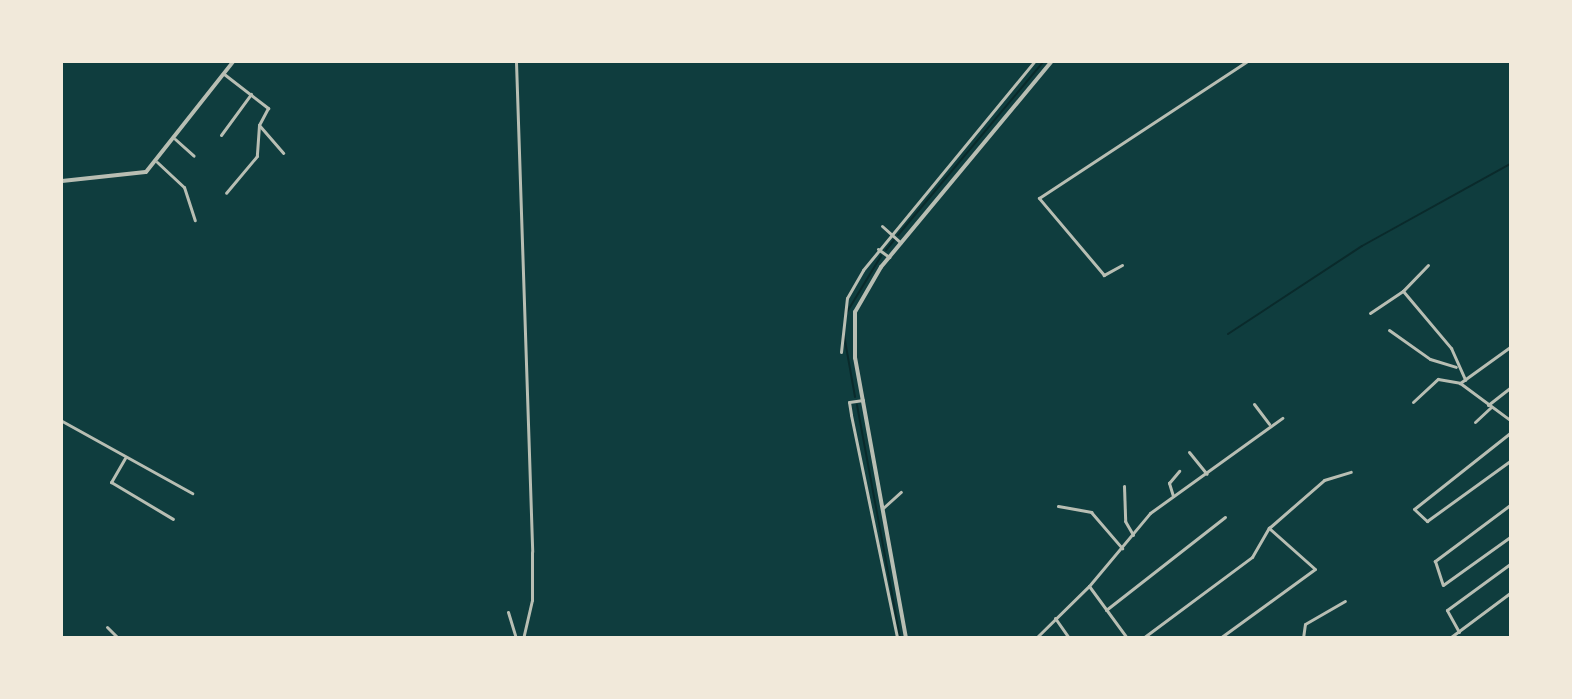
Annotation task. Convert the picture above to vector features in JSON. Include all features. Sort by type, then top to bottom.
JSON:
[{"type":"street","points":[[62,181],[136,176],[157,162],[233,62]]},
{"type":"street","points":[[516,62],[532,552],[532,600],[523,638]]},
{"type":"street","points":[[841,352],[847,298],[878,249],[1034,62]]},
{"type":"street","points":[[906,638],[863,400],[853,318],[889,257],[1052,62]]},
{"type":"street","points":[[1122,265],[1104,276],[1039,198],[1246,62]]},
{"type":"street","points":[[224,74],[268,108],[259,125],[257,156],[226,193]]},
{"type":"street","points":[[221,135],[251,94]]},
{"type":"street","points":[[259,125],[284,153]]},
{"type":"street","points":[[176,139],[194,156]]},
{"type":"street","points":[[157,162],[184,187],[195,220]]},
{"type":"street","points":[[882,226],[901,243]]},
{"type":"street","points":[[878,249],[889,257]]},
{"type":"street","points":[[1370,313],[1403,291],[1428,265]]},
{"type":"street","points":[[1403,291],[1450,348],[1456,367],[1465,380]]},
{"type":"street","points":[[1389,330],[1430,359],[1456,367]]},
{"type":"street","points":[[1460,383],[1510,346]]},
{"type":"street","points":[[1413,402],[1438,379],[1460,383],[1510,420]]},
{"type":"street","points":[[1475,422],[1510,388]]},
{"type":"street","points":[[863,400],[849,402],[897,638]]},
{"type":"street","points":[[1254,404],[1269,424]]},
{"type":"street","points":[[1035,638],[1089,586],[1133,535],[1173,496],[1207,474],[1269,424],[1282,418]]},
{"type":"street","points":[[62,421],[125,458],[192,493]]},
{"type":"street","points":[[1510,433],[1414,509],[1427,521],[1510,461]]},
{"type":"street","points":[[1189,452],[1207,474]]},
{"type":"street","points":[[125,458],[111,482],[174,519]]},
{"type":"street","points":[[1173,496],[1169,483],[1179,471]]},
{"type":"street","points":[[1143,638],[1252,557],[1269,528],[1324,480],[1351,472]]},
{"type":"street","points":[[1124,486],[1125,521],[1133,535]]},
{"type":"street","points":[[881,508],[901,492]]},
{"type":"street","points":[[1510,505],[1435,561],[1443,585],[1510,537]]},
{"type":"street","points":[[1058,506],[1091,512],[1122,548]]},
{"type":"street","points":[[1106,610],[1225,517]]},
{"type":"street","points":[[1220,638],[1315,569],[1269,528]]},
{"type":"street","points":[[1459,632],[1446,610],[1510,564]]},
{"type":"street","points":[[1089,586],[1127,638]]},
{"type":"street","points":[[1451,637],[1510,593]]},
{"type":"street","points":[[1301,636],[1305,624],[1345,601]]},
{"type":"street","points":[[508,612],[516,638]]},
{"type":"street","points":[[1055,618],[1069,638]]},
{"type":"street","points":[[107,627],[118,638]]},
{"type":"waterway","points":[[898,235],[1043,62]]},
{"type":"waterway","points":[[1228,334],[1362,246],[1510,164]]},
{"type":"waterway","points":[[886,250],[895,239]]},
{"type":"waterway","points":[[847,312],[881,256]]},
{"type":"waterway","points":[[844,335],[855,397]]},
{"type":"waterway","points":[[857,405],[900,638]]}]
